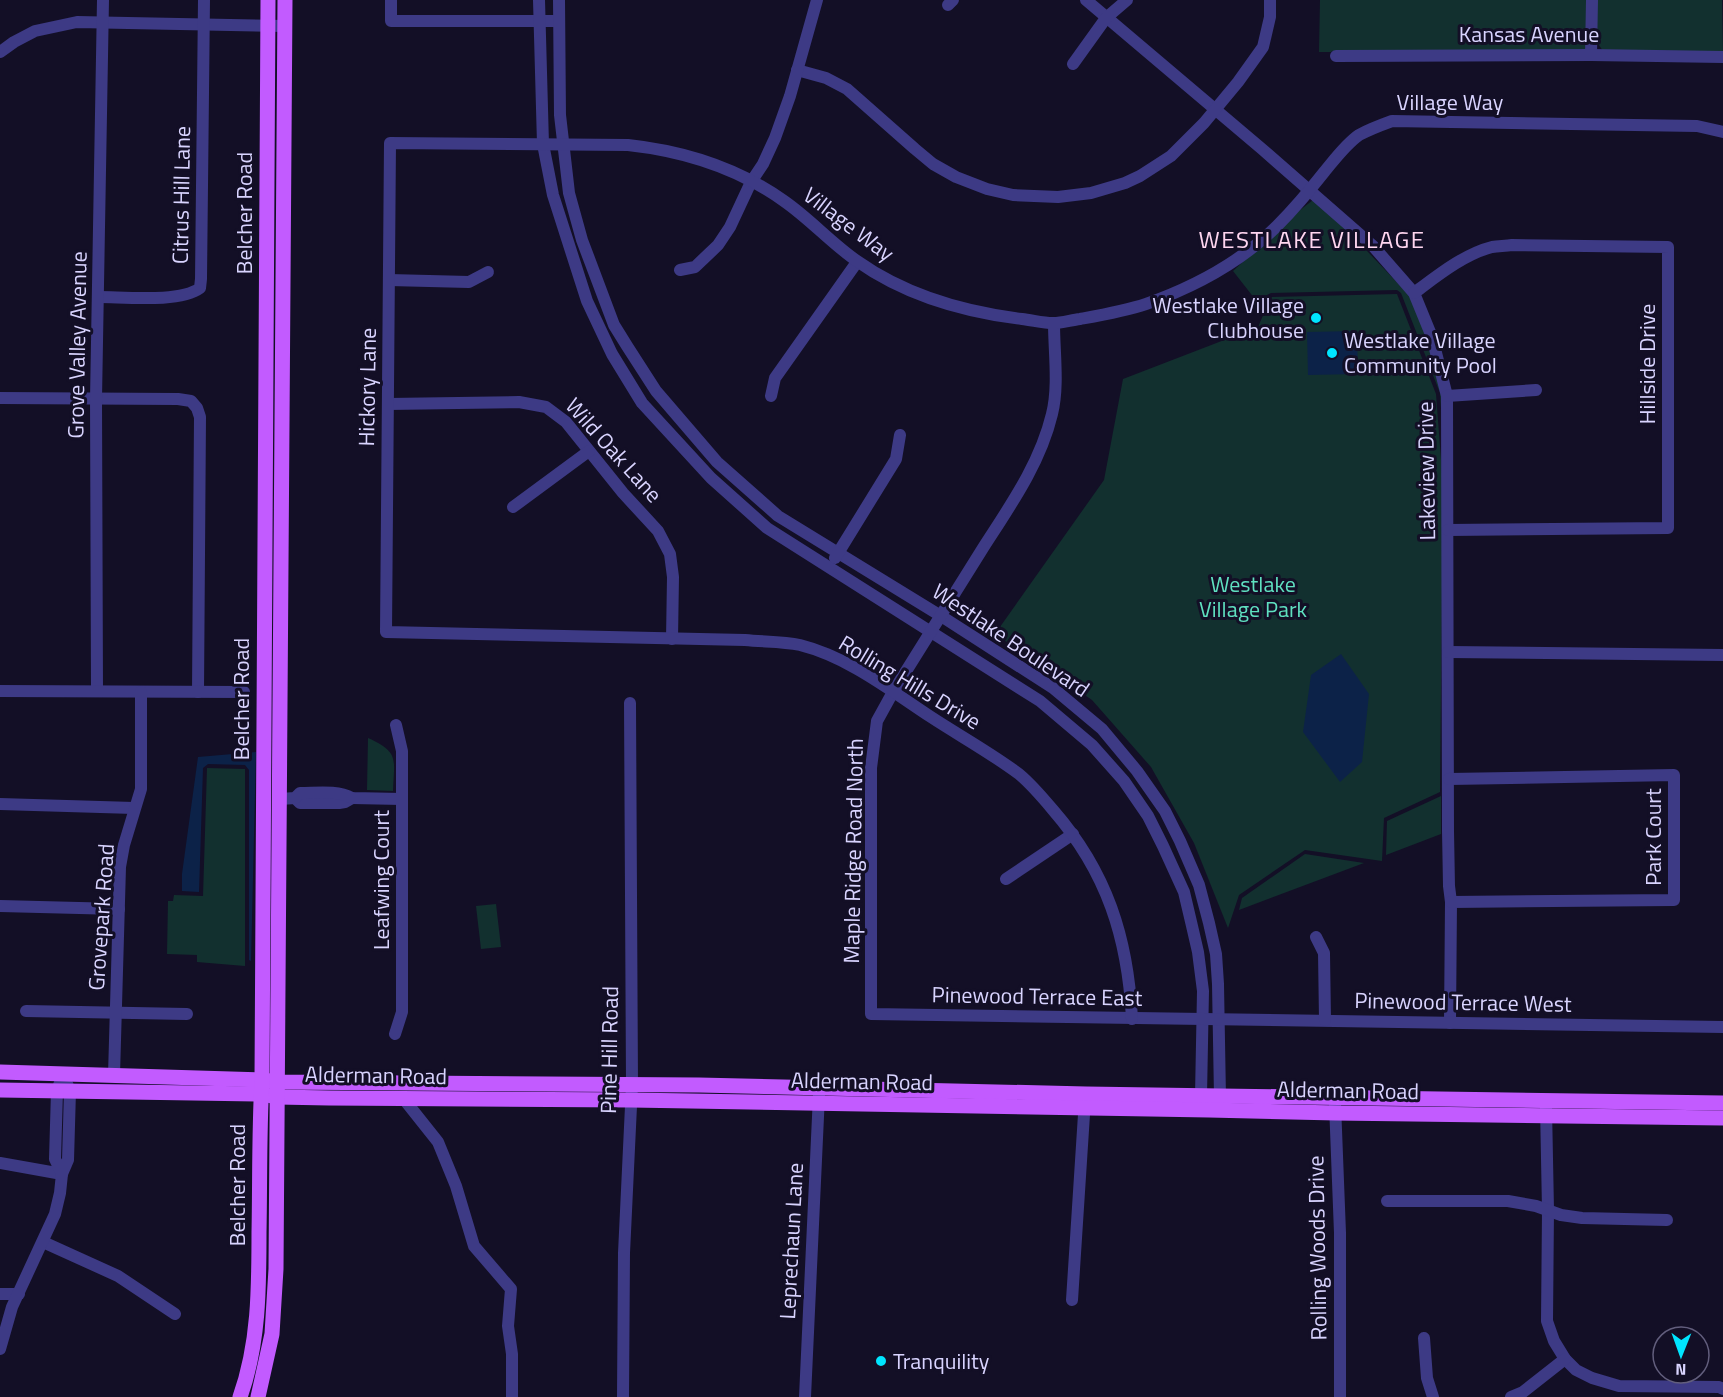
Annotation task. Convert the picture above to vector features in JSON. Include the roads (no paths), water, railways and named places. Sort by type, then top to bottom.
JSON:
[{"type":"main road","name":"Belcher Road","points":[[258,1397],[272,1334],[275,1300],[263,799],[268,0]]},
{"type":"main road","name":"Belcher Road","points":[[240,1397],[253,1347],[258,1312],[287,798],[285,0]]},
{"type":"main road","points":[[263,799],[287,798]]},
{"type":"main road","name":"Alderman Road","points":[[0,1072],[114,1075],[403,1098],[631,1092]]},
{"type":"main road","name":"Alderman Road","points":[[0,1090],[270,1088],[631,1092],[1336,1106],[1546,1107],[1723,1103]]},
{"type":"main road","name":"Alderman Road","points":[[1205,1103],[1220,1096],[1336,1106]]},
{"type":"main road","name":"Alderman Road","points":[[1546,1107],[1723,1118]]},
{"type":"street","name":"Grove Valley Avenue","points":[[97,690],[96,399],[103,0]]},
{"type":"street","name":"Citrus Hill Lane","points":[[99,297],[172,297],[193,293],[200,288],[204,0]]},
{"type":"street","points":[[391,0],[390,21],[559,21]]},
{"type":"street","name":"Westlake Boulevard","points":[[539,0],[543,144],[553,195],[586,301],[612,354],[642,403],[711,478],[767,528],[1040,701],[1092,745],[1124,781],[1148,816],[1184,892],[1198,952],[1203,991],[1205,1103]]},
{"type":"street","name":"Westlake Boulevard","points":[[559,0],[560,115],[569,193],[582,240],[614,325],[656,391],[717,462],[778,516],[1053,688],[1102,729],[1137,771],[1165,811],[1198,885],[1209,923],[1216,954],[1220,1020],[1220,1096]]},
{"type":"street","points":[[680,270],[695,267],[717,245],[730,227],[751,182],[763,165],[790,96],[817,0]]},
{"type":"street","name":"Lakeview Drive","points":[[1086,0],[1373,246],[1414,293],[1432,338],[1447,396],[1450,1023]]},
{"type":"street","points":[[1073,64],[1106,18],[1127,0]]},
{"type":"street","points":[[797,70],[826,78],[847,88],[933,164],[956,177],[987,189],[1013,195],[1058,197],[1091,193],[1125,183],[1171,156],[1216,110],[1263,47],[1270,17],[1270,0]]},
{"type":"street","points":[[1592,0],[1592,55]]},
{"type":"street","points":[[0,52],[35,31],[77,22],[285,26]]},
{"type":"street","name":"Kansas Avenue","points":[[1336,56],[1723,57]]},
{"type":"street","name":"Village Way","points":[[390,143],[628,145],[654,148],[703,161],[726,169],[783,200],[857,262],[905,288],[973,312],[1054,323],[1117,312],[1145,304],[1210,276],[1269,233],[1358,136],[1392,121],[1697,126],[1723,132]]},
{"type":"street","name":"Hickory Lane","points":[[386,632],[390,143]]},
{"type":"street","name":"Hillside Drive","points":[[1414,293],[1472,255],[1492,248],[1512,245],[1668,247],[1668,528],[1448,530]]},
{"type":"street","points":[[771,396],[775,378],[857,262]]},
{"type":"street","points":[[389,280],[469,282],[488,272]]},
{"type":"street","name":"Maple Ridge Road North","points":[[871,1014],[871,768],[877,721],[1032,468],[1053,412],[1054,323]]},
{"type":"street","points":[[1447,396],[1536,390]]},
{"type":"street","points":[[0,398],[178,399],[191,401],[197,408],[200,417],[198,692]]},
{"type":"street","name":"Wild Oak Lane","points":[[387,404],[519,402],[546,407],[566,422],[623,493],[658,531],[670,554],[673,578],[672,639]]},
{"type":"street","points":[[830,566],[896,459],[900,435]]},
{"type":"street","points":[[513,507],[589,451]]},
{"type":"street","name":"Rolling Hills Drive","points":[[386,632],[745,640],[798,645],[836,658],[893,692],[1020,775],[1043,798],[1072,834],[1103,885],[1123,942],[1132,1018]]},
{"type":"street","points":[[1448,652],[1723,655]]},
{"type":"street","points":[[0,691],[244,692]]},
{"type":"street","name":"Grovepark Road","points":[[114,1075],[120,867],[124,845],[141,789],[141,692]]},
{"type":"street","name":"Pine Hill Road","points":[[624,1397],[624,1253],[631,1092],[630,703]]},
{"type":"street","name":"Leafwing Court","points":[[395,1034],[402,1012],[402,751],[396,725]]},
{"type":"street","name":"Park Court","points":[[1449,779],[1674,775],[1674,900],[1451,902]]},
{"type":"street","points":[[287,798],[300,803],[331,798],[345,802],[352,798],[402,799]]},
{"type":"street","points":[[0,804],[134,808]]},
{"type":"street","points":[[1006,879],[1072,834]]},
{"type":"street","points":[[0,906],[119,909]]},
{"type":"street","points":[[1316,937],[1324,953],[1325,1020]]},
{"type":"street","points":[[26,1011],[187,1014]]},
{"type":"street","name":"Pinewood Terrace East","points":[[871,1014],[1203,1020]]},
{"type":"street","name":"Pinewood Terrace West","points":[[1203,1020],[1723,1027]]},
{"type":"street","points":[[0,1349],[7,1320],[55,1214],[60,1194],[62,1174],[55,1159],[63,1074]]},
{"type":"street","name":"Leprechaun Lane","points":[[805,1397],[819,1095]]},
{"type":"street","points":[[403,1098],[438,1142],[456,1185],[474,1246],[511,1289],[508,1326],[512,1353],[512,1397]]},
{"type":"street","points":[[1072,1300],[1085,1101]]},
{"type":"street","name":"Rolling Woods Drive","points":[[1336,1106],[1340,1233],[1340,1397]]},
{"type":"street","points":[[1546,1107],[1547,1321],[1554,1341],[1576,1370],[1592,1378],[1619,1386],[1723,1389]]},
{"type":"street","points":[[0,1163],[62,1174]]},
{"type":"street","points":[[1387,1202],[1508,1201],[1582,1218],[1667,1220]]},
{"type":"street","points":[[43,1242],[118,1276],[175,1314]]},
{"type":"street","points":[[0,1294],[19,1294]]},
{"type":"street","points":[[1424,1338],[1427,1378],[1433,1397]]},
{"type":"street","points":[[1511,1397],[1523,1392],[1566,1359]]},
{"type":"water","name":"Westlake Village Community Pool","points":[[1357,331],[1358,374],[1308,375],[1307,332]]},
{"type":"water","points":[[1341,654],[1369,694],[1362,762],[1340,782],[1303,732],[1311,675]]},
{"type":"water","points":[[256,752],[251,961],[249,960],[249,770],[245,765],[208,764],[203,768],[199,892],[182,891],[182,874],[198,757]]},
{"type":"place","name":"Westlake Village Clubhouse","points":[[1316,318]]},
{"type":"place","name":"Westlake Village Community Pool","points":[[1332,353]]},
{"type":"place","name":"Tranquility","points":[[881,1361]]},
{"type":"district","name":"WESTLAKE VILLAGE","points":[[1312,240]]},
{"type":"park label","name":"Westlake Village Park","points":[[1253,596]]}]
